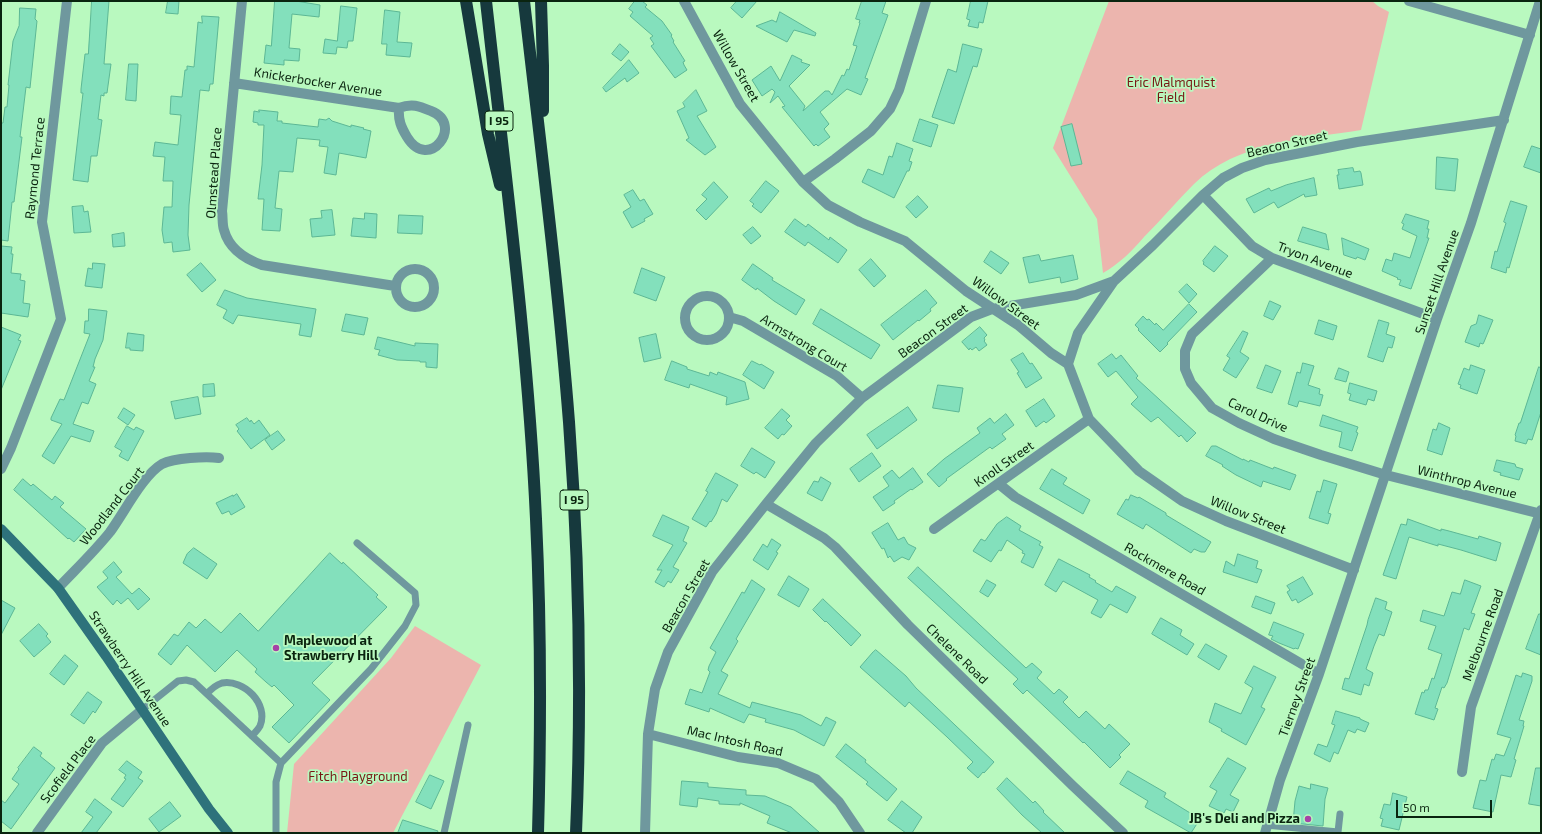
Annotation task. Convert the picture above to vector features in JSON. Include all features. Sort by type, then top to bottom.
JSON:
[{"type":"highway","points":[[466,1],[488,134],[512,241]]},
{"type":"highway","name":"I 95","points":[[486,1],[527,388],[536,517],[541,701],[538,833]]},
{"type":"highway","name":"I 95","points":[[524,1],[564,368],[574,513],[579,668],[578,791],[576,833]]},
{"type":"highway","points":[[541,1],[543,66],[542,168]]},
{"type":"main road","name":"Strawberry Hill Avenue","points":[[1,529],[58,588],[143,709],[208,809],[228,833]]},
{"type":"street","name":"Raymond Terrace","points":[[1,469],[61,319],[42,222],[67,1]]},
{"type":"street","name":"Olmstead Place","points":[[242,1],[222,211],[224,230],[228,241],[235,250],[252,262],[262,265],[395,286]]},
{"type":"street","name":"Willow Street","points":[[684,1],[740,104],[803,182],[828,204],[860,222],[905,241],[966,291],[1018,326],[1051,353],[1068,364],[1089,420],[1139,471],[1182,501],[1226,521],[1354,570]]},
{"type":"street","points":[[803,182],[871,131],[890,109],[899,90],[926,1]]},
{"type":"street","points":[[1409,1],[1530,35]]},
{"type":"street","name":"Sunset Hill Avenue","points":[[1354,570],[1437,319],[1471,223],[1540,1]]},
{"type":"street","name":"Knickerbocker Avenue","points":[[234,82],[399,108],[407,105],[415,105],[434,112],[440,116],[445,124],[445,133],[441,143],[434,148],[426,150],[417,148],[410,141],[400,124],[399,108]]},
{"type":"street","name":"Beacon Street","points":[[645,833],[648,734],[655,689],[668,652],[712,572],[816,443],[862,398],[971,317],[992,309],[1076,295],[1114,281],[1154,245],[1203,195],[1223,178],[1242,168],[1265,160],[1357,142],[1504,120]]},
{"type":"street","name":"Tryon Avenue","points":[[1203,195],[1252,246],[1272,258],[1437,319]]},
{"type":"street","name":"Carol Drive","points":[[1272,258],[1192,334],[1185,351],[1185,369],[1190,383],[1212,408],[1239,423],[1274,439],[1386,475]]},
{"type":"street","points":[[1068,364],[1078,333],[1114,281]]},
{"type":"street","points":[[706,296],[715,297],[722,302],[727,309],[729,317],[728,326],[723,333],[716,338],[708,340],[699,338],[692,334],[687,327],[685,318],[686,310],[691,303],[698,298],[706,296]]},
{"type":"street","name":"Armstrong Court","points":[[729,317],[742,321],[838,376],[862,398]]},
{"type":"street","name":"Knoll Street","points":[[934,529],[1089,420]]},
{"type":"street","name":"Woodland Court","points":[[58,588],[97,547],[146,480],[162,464],[185,458],[219,458]]},
{"type":"street","name":"Winthrop Avenue","points":[[1386,475],[1541,512]]},
{"type":"street","name":"Rockmere Road","points":[[999,484],[1015,497],[1319,674]]},
{"type":"street","name":"Chelene Road","points":[[766,504],[824,538],[835,547],[908,625],[1123,833]]},
{"type":"street","name":"Melbourne Road","points":[[1462,772],[1471,707],[1541,512]]},
{"type":"street","name":"Tierney Street","points":[[1265,829],[1280,780],[1319,674],[1354,570]]},
{"type":"street","name":"Scofield Place","points":[[37,833],[102,743],[143,709]]},
{"type":"street","name":"Mac Intosh Road","points":[[648,734],[738,757],[778,763],[816,780],[839,802],[860,833]]},
{"type":"lane","points":[[276,833],[276,782],[281,763],[371,669],[406,626],[416,605],[415,593],[357,543]]},
{"type":"lane","points":[[143,709],[178,681],[186,680],[194,682],[281,763]]},
{"type":"lane","points":[[207,694],[213,687],[222,683],[231,683],[243,687],[254,695],[259,703],[261,722],[252,736]]},
{"type":"lane","points":[[444,833],[468,725]]},
{"type":"lane","points":[[1265,829],[1338,832],[1340,814]]},
{"type":"green space","name":"Eric Malmquist Field","points":[[1109,1],[1372,1],[1389,12],[1361,130],[1294,140],[1251,151],[1230,159],[1211,170],[1194,184],[1130,252],[1114,266],[1103,273],[1097,219],[1053,148]]},
{"type":"green space","name":"Fitch Playground","points":[[415,626],[481,665],[393,833],[287,833],[294,764],[391,658]]},
{"type":"building","points":[[92,1],[109,1],[104,64],[111,64],[107,93],[104,93],[104,96],[101,95],[98,119],[102,120],[97,156],[91,156],[88,182],[73,180],[83,93],[81,93],[81,89],[85,54],[88,54]]},
{"type":"building","points":[[168,1],[179,1],[178,14],[166,13]]},
{"type":"building","points":[[275,1],[296,1],[320,5],[319,17],[292,14],[289,48],[300,49],[299,61],[284,60],[284,65],[264,63],[266,45],[271,46]]},
{"type":"building","points":[[635,1],[642,1],[647,5],[645,7],[662,21],[672,35],[673,42],[685,61],[683,62],[687,70],[675,78],[651,46],[654,44],[650,38],[653,36],[630,16],[633,12],[629,9]]},
{"type":"building","points":[[737,1],[757,1],[742,18],[731,8]]},
{"type":"building","points":[[862,1],[886,1],[882,13],[888,15],[865,78],[868,79],[861,95],[847,89],[820,112],[829,124],[824,129],[830,137],[818,146],[816,144],[814,146],[782,107],[785,106],[778,96],[770,103],[775,92],[772,89],[762,96],[752,80],[771,66],[780,81],[792,55],[802,60],[801,62],[810,65],[789,86],[805,106],[803,111],[825,91],[829,91],[832,95],[842,75],[844,76],[847,69],[849,70],[857,46],[853,45],[860,23],[860,20],[856,19]]},
{"type":"building","points":[[971,1],[988,1],[983,23],[979,22],[978,28],[968,26],[970,20],[967,19]]},
{"type":"building","points":[[341,6],[357,8],[353,41],[348,41],[347,48],[337,47],[336,54],[323,53],[325,39],[337,41]]},
{"type":"building","points":[[20,8],[36,9],[35,19],[37,21],[30,88],[26,87],[20,137],[22,137],[14,202],[12,202],[8,241],[1,240],[1,123],[3,123],[5,107],[7,107],[13,41],[19,26]]},
{"type":"building","points":[[385,10],[400,12],[397,42],[412,43],[410,57],[386,55],[387,44],[382,44]]},
{"type":"building","points":[[780,12],[816,33],[815,36],[794,30],[787,42],[756,26],[772,20],[776,22]]},
{"type":"building","points":[[202,16],[219,17],[213,84],[210,84],[209,91],[200,90],[189,205],[188,235],[190,250],[173,252],[172,242],[164,243],[162,230],[164,207],[172,207],[173,181],[163,181],[165,157],[153,156],[155,142],[178,145],[181,115],[170,114],[171,96],[182,97],[185,70],[187,70],[187,66],[194,67],[198,22],[202,23]]},
{"type":"building","points":[[620,44],[629,52],[621,61],[612,54]]},
{"type":"building","points":[[963,44],[982,49],[977,67],[973,66],[954,124],[932,117],[948,69],[956,72]]},
{"type":"building","points":[[629,60],[639,73],[627,82],[625,78],[606,92],[603,88]]},
{"type":"building","points":[[129,64],[138,64],[136,101],[126,100]]},
{"type":"building","points":[[696,90],[707,111],[697,116],[716,147],[705,155],[686,140],[689,138],[677,111],[685,107],[683,103]]},
{"type":"building","points":[[259,110],[278,112],[277,121],[282,121],[282,123],[318,127],[319,119],[326,120],[329,118],[332,121],[351,127],[351,125],[371,131],[366,158],[339,153],[336,175],[324,173],[328,147],[319,146],[320,140],[297,138],[293,172],[279,171],[275,208],[282,209],[280,231],[262,230],[264,199],[258,199],[262,165],[264,125],[258,125],[258,123],[253,122],[254,111],[259,112]]},
{"type":"building","points":[[920,119],[938,125],[931,147],[913,141]]},
{"type":"building","points":[[1072,124],[1082,164],[1071,166],[1061,127]]},
{"type":"building","points":[[897,143],[913,149],[909,161],[912,162],[909,171],[907,171],[894,198],[862,182],[868,169],[883,175],[889,156],[892,157]]},
{"type":"building","points":[[1532,146],[1541,149],[1541,173],[1524,167]]},
{"type":"building","points":[[1437,157],[1458,159],[1455,191],[1436,189]]},
{"type":"building","points":[[1353,168],[1354,172],[1360,171],[1363,185],[1339,189],[1337,175],[1339,175],[1338,170]]},
{"type":"building","points":[[1314,178],[1317,195],[1305,197],[1304,194],[1278,208],[1274,202],[1254,213],[1246,199],[1269,188],[1271,191],[1286,185]]},
{"type":"building","points":[[766,181],[779,191],[761,213],[752,206],[754,204],[750,201]]},
{"type":"building","points":[[714,182],[728,197],[706,220],[696,210],[707,199],[702,195]]},
{"type":"building","points":[[633,190],[640,201],[644,199],[653,214],[644,219],[645,221],[632,228],[623,212],[631,207],[624,195]]},
{"type":"building","points":[[918,196],[928,207],[916,218],[906,207]]},
{"type":"building","points":[[1511,201],[1527,206],[1509,268],[1507,267],[1506,273],[1491,268],[1495,251],[1497,252],[1506,223],[1504,222]]},
{"type":"building","points":[[83,206],[84,212],[88,211],[91,232],[74,233],[72,207]]},
{"type":"building","points":[[332,210],[335,235],[312,237],[310,219],[322,218],[321,211]]},
{"type":"building","points":[[365,213],[377,214],[376,238],[351,236],[353,218],[364,219]]},
{"type":"building","points":[[1406,214],[1429,221],[1427,238],[1429,238],[1411,289],[1399,285],[1401,280],[1382,271],[1386,259],[1392,261],[1394,253],[1410,258],[1417,236],[1402,229],[1404,224],[1402,223]]},
{"type":"building","points":[[399,215],[423,216],[422,234],[398,233]]},
{"type":"building","points":[[795,219],[806,227],[808,224],[829,240],[830,237],[847,250],[838,263],[808,242],[805,246],[785,232]]},
{"type":"building","points":[[753,227],[761,236],[751,244],[743,235]]},
{"type":"building","points":[[1303,227],[1326,234],[1329,250],[1298,241]]},
{"type":"building","points":[[124,233],[125,246],[113,247],[112,235]]},
{"type":"building","points":[[1342,238],[1369,249],[1365,260],[1344,255]]},
{"type":"building","points":[[1,246],[12,247],[11,254],[13,254],[11,273],[21,274],[20,280],[25,281],[23,303],[30,304],[28,317],[1,313]]},
{"type":"building","points":[[1215,246],[1228,256],[1214,272],[1203,264],[1203,261]]},
{"type":"building","points":[[991,251],[1009,263],[1001,274],[984,262]]},
{"type":"building","points":[[1039,255],[1041,261],[1073,255],[1078,279],[1061,283],[1060,277],[1029,283],[1023,258]]},
{"type":"building","points":[[871,259],[886,276],[874,287],[859,270]]},
{"type":"building","points":[[93,263],[105,264],[102,288],[85,286],[88,268],[92,269]]},
{"type":"building","points":[[201,263],[216,280],[202,292],[187,275]]},
{"type":"building","points":[[753,264],[773,278],[772,280],[805,300],[796,315],[757,288],[756,290],[742,280]]},
{"type":"building","points":[[642,268],[665,277],[656,301],[634,293]]},
{"type":"building","points":[[1187,284],[1197,294],[1189,303],[1179,292]]},
{"type":"building","points":[[225,290],[247,298],[316,309],[311,337],[299,335],[301,324],[238,315],[233,324],[223,318],[227,310],[217,305]]},
{"type":"building","points":[[926,290],[937,303],[930,309],[931,311],[893,340],[881,325]]},
{"type":"building","points":[[1270,301],[1281,306],[1273,320],[1264,316]]},
{"type":"building","points":[[1189,304],[1197,312],[1160,352],[1135,325],[1143,316],[1155,325],[1156,323],[1163,330]]},
{"type":"building","points":[[89,309],[107,311],[103,340],[95,359],[93,367],[95,367],[89,381],[96,384],[88,404],[82,402],[73,424],[94,431],[90,442],[71,436],[54,464],[42,456],[62,424],[51,420],[51,418],[60,399],[64,400],[90,334],[84,333],[85,321],[88,321]]},
{"type":"building","points":[[821,309],[880,345],[871,359],[813,324]]},
{"type":"building","points":[[346,314],[368,318],[364,335],[342,331]]},
{"type":"building","points":[[1479,315],[1493,320],[1483,344],[1480,343],[1479,347],[1465,342],[1471,326],[1476,324]]},
{"type":"building","points":[[1319,320],[1337,326],[1333,340],[1315,334]]},
{"type":"building","points":[[1379,320],[1389,323],[1386,334],[1395,337],[1392,348],[1388,347],[1383,362],[1368,357]]},
{"type":"building","points":[[1,327],[21,335],[18,340],[21,341],[1,390]]},
{"type":"building","points":[[980,327],[987,335],[984,338],[984,341],[987,345],[979,351],[976,347],[972,350],[970,348],[969,350],[962,342]]},
{"type":"building","points":[[1243,331],[1248,333],[1240,352],[1249,358],[1236,378],[1223,370],[1230,358],[1227,356]]},
{"type":"building","points":[[128,333],[144,335],[143,351],[130,350],[130,348],[126,348]]},
{"type":"building","points":[[656,334],[661,358],[644,362],[639,338]]},
{"type":"building","points":[[378,337],[415,346],[415,343],[438,344],[437,368],[426,367],[426,362],[397,360],[378,355],[380,350],[375,349]]},
{"type":"building","points":[[1023,353],[1042,378],[1026,388],[1017,373],[1019,372],[1011,360]]},
{"type":"building","points":[[1112,354],[1116,359],[1121,355],[1138,376],[1136,378],[1196,433],[1187,442],[1181,435],[1179,437],[1158,417],[1151,422],[1131,404],[1138,397],[1116,371],[1108,377],[1098,364]]},
{"type":"building","points":[[672,361],[687,367],[687,369],[709,376],[710,372],[717,375],[718,372],[745,382],[749,399],[726,405],[727,397],[690,384],[689,388],[665,380]]},
{"type":"building","points":[[752,361],[760,365],[761,364],[774,372],[764,389],[743,375]]},
{"type":"building","points":[[1303,363],[1314,366],[1308,385],[1320,389],[1319,394],[1323,395],[1320,406],[1299,401],[1297,407],[1288,404],[1297,372],[1300,373]]},
{"type":"building","points":[[1266,365],[1281,371],[1272,393],[1257,388]]},
{"type":"building","points":[[1471,365],[1485,370],[1477,394],[1460,388],[1461,385],[1458,384],[1464,368],[1469,370]]},
{"type":"building","points":[[1539,367],[1541,368],[1541,412],[1532,440],[1528,439],[1526,444],[1515,441],[1515,435]]},
{"type":"building","points":[[1339,368],[1349,372],[1346,382],[1335,379]]},
{"type":"building","points":[[1350,383],[1377,391],[1374,401],[1368,399],[1366,405],[1349,400],[1351,394],[1348,393]]},
{"type":"building","points":[[214,384],[215,396],[203,397],[203,385]]},
{"type":"building","points":[[938,385],[963,388],[959,412],[933,408]]},
{"type":"building","points":[[198,397],[201,414],[175,419],[171,402]]},
{"type":"building","points":[[1044,399],[1055,416],[1046,423],[1044,421],[1036,427],[1026,411]]},
{"type":"building","points":[[908,407],[917,420],[877,449],[867,435]]},
{"type":"building","points":[[124,408],[135,415],[128,425],[118,418]]},
{"type":"building","points":[[782,409],[790,416],[786,420],[792,426],[778,439],[765,428]]},
{"type":"building","points":[[1006,414],[1014,425],[1002,434],[1006,439],[992,449],[990,447],[946,479],[947,480],[939,487],[927,474],[944,459],[980,433],[977,428],[990,418],[994,423]]},
{"type":"building","points":[[1323,415],[1358,427],[1356,432],[1358,433],[1352,451],[1339,447],[1342,432],[1320,426]]},
{"type":"building","points":[[247,418],[254,424],[259,420],[270,435],[251,449],[237,431],[239,429],[236,425]]},
{"type":"building","points":[[1439,423],[1450,428],[1442,455],[1427,450],[1433,429],[1436,430]]},
{"type":"building","points":[[127,426],[134,430],[136,427],[144,431],[128,461],[119,456],[122,451],[115,447]]},
{"type":"building","points":[[278,431],[285,440],[272,450],[265,440]]},
{"type":"building","points":[[1212,446],[1216,446],[1243,460],[1249,462],[1250,460],[1273,469],[1274,467],[1296,475],[1290,490],[1263,481],[1261,487],[1236,475],[1222,466],[1223,465],[1206,456]]},
{"type":"building","points":[[752,448],[775,462],[765,478],[756,472],[754,474],[741,466]]},
{"type":"building","points":[[872,453],[881,466],[859,482],[850,469]]},
{"type":"building","points":[[1497,460],[1515,464],[1516,467],[1523,469],[1519,480],[1500,475],[1501,473],[1494,471]]},
{"type":"building","points":[[913,468],[923,482],[894,501],[895,503],[883,511],[873,497],[889,486],[883,477],[892,470],[899,478]]},
{"type":"building","points":[[1052,469],[1067,478],[1063,484],[1090,500],[1083,514],[1040,489]]},
{"type":"building","points":[[716,473],[738,485],[727,502],[722,499],[716,514],[706,527],[692,519],[708,492],[706,491]]},
{"type":"building","points":[[821,477],[831,483],[822,501],[807,493],[814,481],[818,482]]},
{"type":"building","points":[[23,479],[31,486],[33,484],[52,500],[55,496],[64,503],[60,507],[86,529],[74,542],[69,538],[68,539],[14,490]]},
{"type":"building","points":[[1324,480],[1337,484],[1328,513],[1331,514],[1328,524],[1309,518],[1317,491],[1320,492]]},
{"type":"building","points":[[237,494],[245,507],[231,515],[229,511],[222,514],[216,503]]},
{"type":"building","points":[[1131,495],[1138,498],[1139,497],[1211,542],[1205,552],[1194,549],[1191,553],[1146,524],[1143,529],[1117,514],[1126,499],[1128,500]]},
{"type":"building","points":[[663,515],[689,527],[683,541],[687,543],[673,567],[679,570],[671,583],[668,581],[664,587],[655,582],[662,570],[657,570],[673,545],[653,536]]},
{"type":"building","points":[[1007,517],[1021,526],[1019,530],[1041,542],[1039,545],[1043,547],[1033,568],[1021,562],[1025,554],[1007,540],[1001,551],[999,550],[991,562],[973,551],[981,539],[985,541],[997,524]]},
{"type":"building","points":[[1408,519],[1441,531],[1441,529],[1478,539],[1479,536],[1501,543],[1496,561],[1461,550],[1438,544],[1438,546],[1409,537],[1396,579],[1383,575],[1401,524],[1406,525]]},
{"type":"building","points":[[888,523],[898,540],[904,537],[908,544],[916,548],[909,560],[902,557],[894,562],[890,556],[888,558],[884,548],[882,549],[872,533]]},
{"type":"building","points":[[772,539],[781,545],[776,552],[778,553],[768,570],[753,560],[763,544],[767,547]]},
{"type":"building","points":[[194,548],[217,564],[207,579],[183,563],[187,554]]},
{"type":"building","name":"Maplewood at Strawberry Hill","points":[[330,553],[342,564],[343,562],[378,595],[376,597],[387,607],[312,683],[330,700],[289,743],[272,727],[294,705],[274,685],[272,687],[255,672],[257,669],[237,650],[215,672],[187,645],[171,665],[158,654],[174,634],[178,636],[189,622],[196,628],[205,619],[221,633],[240,613],[258,631]]},
{"type":"building","points":[[1238,554],[1258,561],[1256,568],[1262,570],[1257,583],[1223,572],[1226,561],[1234,566]]},
{"type":"building","points":[[1059,559],[1090,575],[1089,577],[1096,581],[1095,582],[1112,592],[1116,586],[1136,597],[1127,613],[1110,604],[1101,618],[1091,613],[1098,600],[1063,581],[1056,592],[1045,585]]},
{"type":"building","points":[[114,562],[122,572],[116,577],[132,594],[139,588],[150,599],[138,610],[128,598],[121,604],[117,600],[113,605],[97,587],[108,578],[103,572]]},
{"type":"building","points":[[918,567],[1026,668],[1032,663],[1042,672],[1037,678],[1054,694],[1059,689],[1068,697],[1063,702],[1079,718],[1086,711],[1105,729],[1109,724],[1130,744],[1119,755],[1121,757],[1110,768],[1027,690],[1023,694],[1013,684],[1018,679],[908,578]]},
{"type":"building","points":[[789,576],[809,589],[799,607],[778,595]]},
{"type":"building","points":[[1303,577],[1313,594],[1298,603],[1296,599],[1292,601],[1287,592],[1290,590],[1287,586]]},
{"type":"building","points":[[752,580],[765,589],[736,639],[738,641],[721,671],[728,675],[718,694],[750,708],[752,702],[801,715],[821,726],[826,717],[836,722],[824,746],[794,730],[765,722],[766,719],[749,714],[744,723],[710,708],[709,712],[685,704],[690,689],[702,693],[710,672],[708,670],[709,666],[716,652],[710,648],[742,592],[744,593]]},
{"type":"building","points":[[987,580],[996,585],[988,597],[980,592]]},
{"type":"building","points":[[1465,580],[1481,586],[1471,613],[1475,614],[1469,630],[1464,628],[1447,683],[1444,688],[1442,687],[1435,708],[1438,709],[1434,720],[1415,714],[1422,692],[1424,693],[1425,690],[1428,690],[1432,678],[1434,679],[1442,654],[1428,649],[1436,626],[1420,621],[1423,610],[1444,616],[1452,592],[1460,594]]},
{"type":"building","points":[[1256,596],[1275,603],[1271,614],[1252,607]]},
{"type":"building","points":[[1376,598],[1387,602],[1385,609],[1392,612],[1384,636],[1379,634],[1374,646],[1366,669],[1373,673],[1369,686],[1364,684],[1361,695],[1342,689],[1345,678],[1349,679]]},
{"type":"building","points":[[823,599],[861,635],[851,646],[813,610]]},
{"type":"building","points":[[1,600],[15,608],[1,635]]},
{"type":"building","points":[[1539,614],[1541,614],[1541,655],[1526,649]]},
{"type":"building","points":[[1161,618],[1182,630],[1180,635],[1194,644],[1187,655],[1152,634]]},
{"type":"building","points":[[1274,622],[1304,634],[1298,649],[1294,649],[1271,639],[1273,636],[1269,635]]},
{"type":"building","points":[[39,624],[48,634],[46,636],[51,642],[34,657],[20,641]]},
{"type":"building","points":[[1206,644],[1227,656],[1219,670],[1198,657]]},
{"type":"building","points":[[876,650],[906,676],[916,688],[994,762],[984,773],[983,772],[978,778],[967,768],[973,762],[947,737],[909,702],[905,707],[860,667]]},
{"type":"building","points":[[65,655],[78,666],[64,685],[50,674]]},
{"type":"building","points":[[1254,666],[1276,677],[1261,707],[1265,709],[1246,745],[1221,731],[1222,729],[1209,722],[1215,703],[1241,714],[1253,688],[1245,683]]},
{"type":"building","points":[[1523,673],[1532,676],[1532,681],[1519,720],[1524,721],[1524,726],[1514,759],[1516,760],[1511,777],[1501,775],[1493,812],[1473,808],[1480,780],[1486,781],[1492,759],[1494,760],[1496,754],[1504,756],[1511,738],[1497,734],[1516,675],[1521,677]]},
{"type":"building","points":[[88,692],[102,702],[95,713],[93,711],[84,724],[71,715]]},
{"type":"building","points":[[1336,711],[1360,718],[1369,723],[1365,732],[1357,729],[1355,733],[1348,730],[1338,754],[1334,752],[1330,762],[1314,754],[1318,744],[1327,747],[1335,725],[1332,724]]},
{"type":"building","points":[[846,744],[866,760],[865,762],[897,789],[887,801],[866,784],[868,782],[836,757]]},
{"type":"building","points":[[34,747],[42,753],[40,756],[55,768],[11,829],[1,821],[1,800],[5,803],[19,784],[12,779],[19,769],[18,768]]},
{"type":"building","points":[[1228,758],[1246,768],[1230,795],[1239,800],[1233,812],[1226,809],[1224,813],[1209,806],[1217,791],[1210,787]]},
{"type":"building","points":[[127,761],[142,772],[138,778],[143,781],[123,807],[111,799],[126,779],[124,778],[126,775],[119,770]]},
{"type":"building","points":[[1536,768],[1541,768],[1541,806],[1529,804]]},
{"type":"building","points":[[1128,771],[1166,793],[1164,797],[1200,819],[1191,833],[1145,807],[1148,801],[1120,784]]},
{"type":"building","points":[[430,775],[444,781],[431,809],[416,802]]},
{"type":"building","points":[[1007,778],[1033,803],[1035,801],[1044,811],[1043,812],[1065,833],[1042,833],[1022,815],[997,789]]},
{"type":"building","points":[[682,781],[708,783],[708,787],[746,790],[746,795],[765,796],[791,807],[820,833],[792,833],[767,823],[770,816],[740,803],[740,805],[719,804],[719,801],[698,798],[697,807],[680,805]]},
{"type":"building","points":[[1311,784],[1328,788],[1325,799],[1323,826],[1293,823],[1295,801],[1299,786],[1310,789]]},
{"type":"building","points":[[1393,793],[1407,797],[1399,830],[1381,826],[1383,819],[1380,818],[1384,804],[1390,805]]},
{"type":"building","points":[[95,799],[112,812],[96,833],[81,833],[93,817],[86,812]]},
{"type":"building","points":[[902,801],[922,817],[912,833],[906,833],[888,820]]},
{"type":"building","points":[[170,802],[181,816],[159,832],[149,819]]},
{"type":"building","points":[[403,820],[438,831],[437,833],[398,833]]},
{"type":"place","name":"Maplewood at Strawberry Hill","points":[[276,648]]},
{"type":"place","name":"JB's Deli and Pizza","points":[[1308,819]]}]
